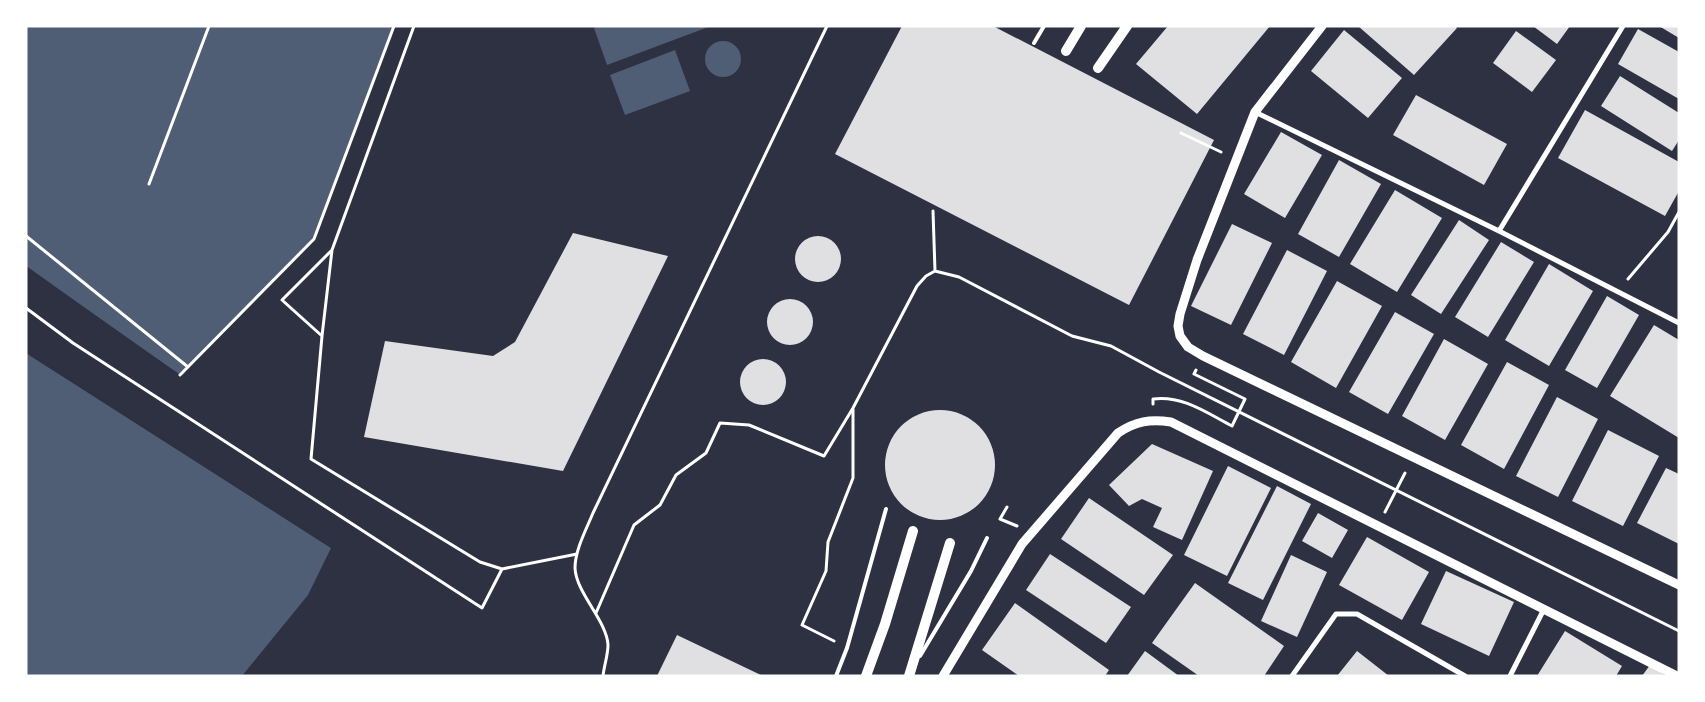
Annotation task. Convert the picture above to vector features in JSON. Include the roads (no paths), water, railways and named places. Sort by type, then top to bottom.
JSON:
[{"type":"main road","points":[[1066,51],[1081,26]]},
{"type":"main road","points":[[1098,68],[1127,26]]},
{"type":"main road","points":[[866,676],[885,624],[913,531]]},
{"type":"main road","points":[[910,672],[950,543]]},
{"type":"street","points":[[1322,26],[1255,112],[1237,160],[1220,195],[1197,260],[1180,314],[1180,336],[1188,347],[1203,356],[1679,585]]},
{"type":"street","points":[[1499,231],[1623,26]]},
{"type":"street","points":[[1255,112],[1499,231],[1679,323]]},
{"type":"street","points":[[943,676],[1022,544],[1118,433],[1131,425],[1154,420],[1171,422],[1677,676]]},
{"type":"street","points":[[1510,676],[1544,609]]},
{"type":"street","points":[[1292,676],[1336,614],[1358,614],[1465,676]]},
{"type":"lane","points":[[1034,43],[1044,26]]},
{"type":"lane","points":[[836,676],[847,648],[886,509]]},
{"type":"lane","points":[[910,672],[970,571],[987,538]]},
{"type":"water","points":[[26,26],[394,26],[314,239],[180,375],[26,266]]},
{"type":"water","points":[[599,26],[711,26],[607,65],[594,28]]},
{"type":"water","points":[[723,41],[736,46],[741,59],[736,72],[723,77],[710,72],[705,59],[710,46]]},
{"type":"water","points":[[675,50],[690,91],[625,115],[610,75]]},
{"type":"water","points":[[26,353],[331,548],[308,595],[242,676],[26,676]]}]
